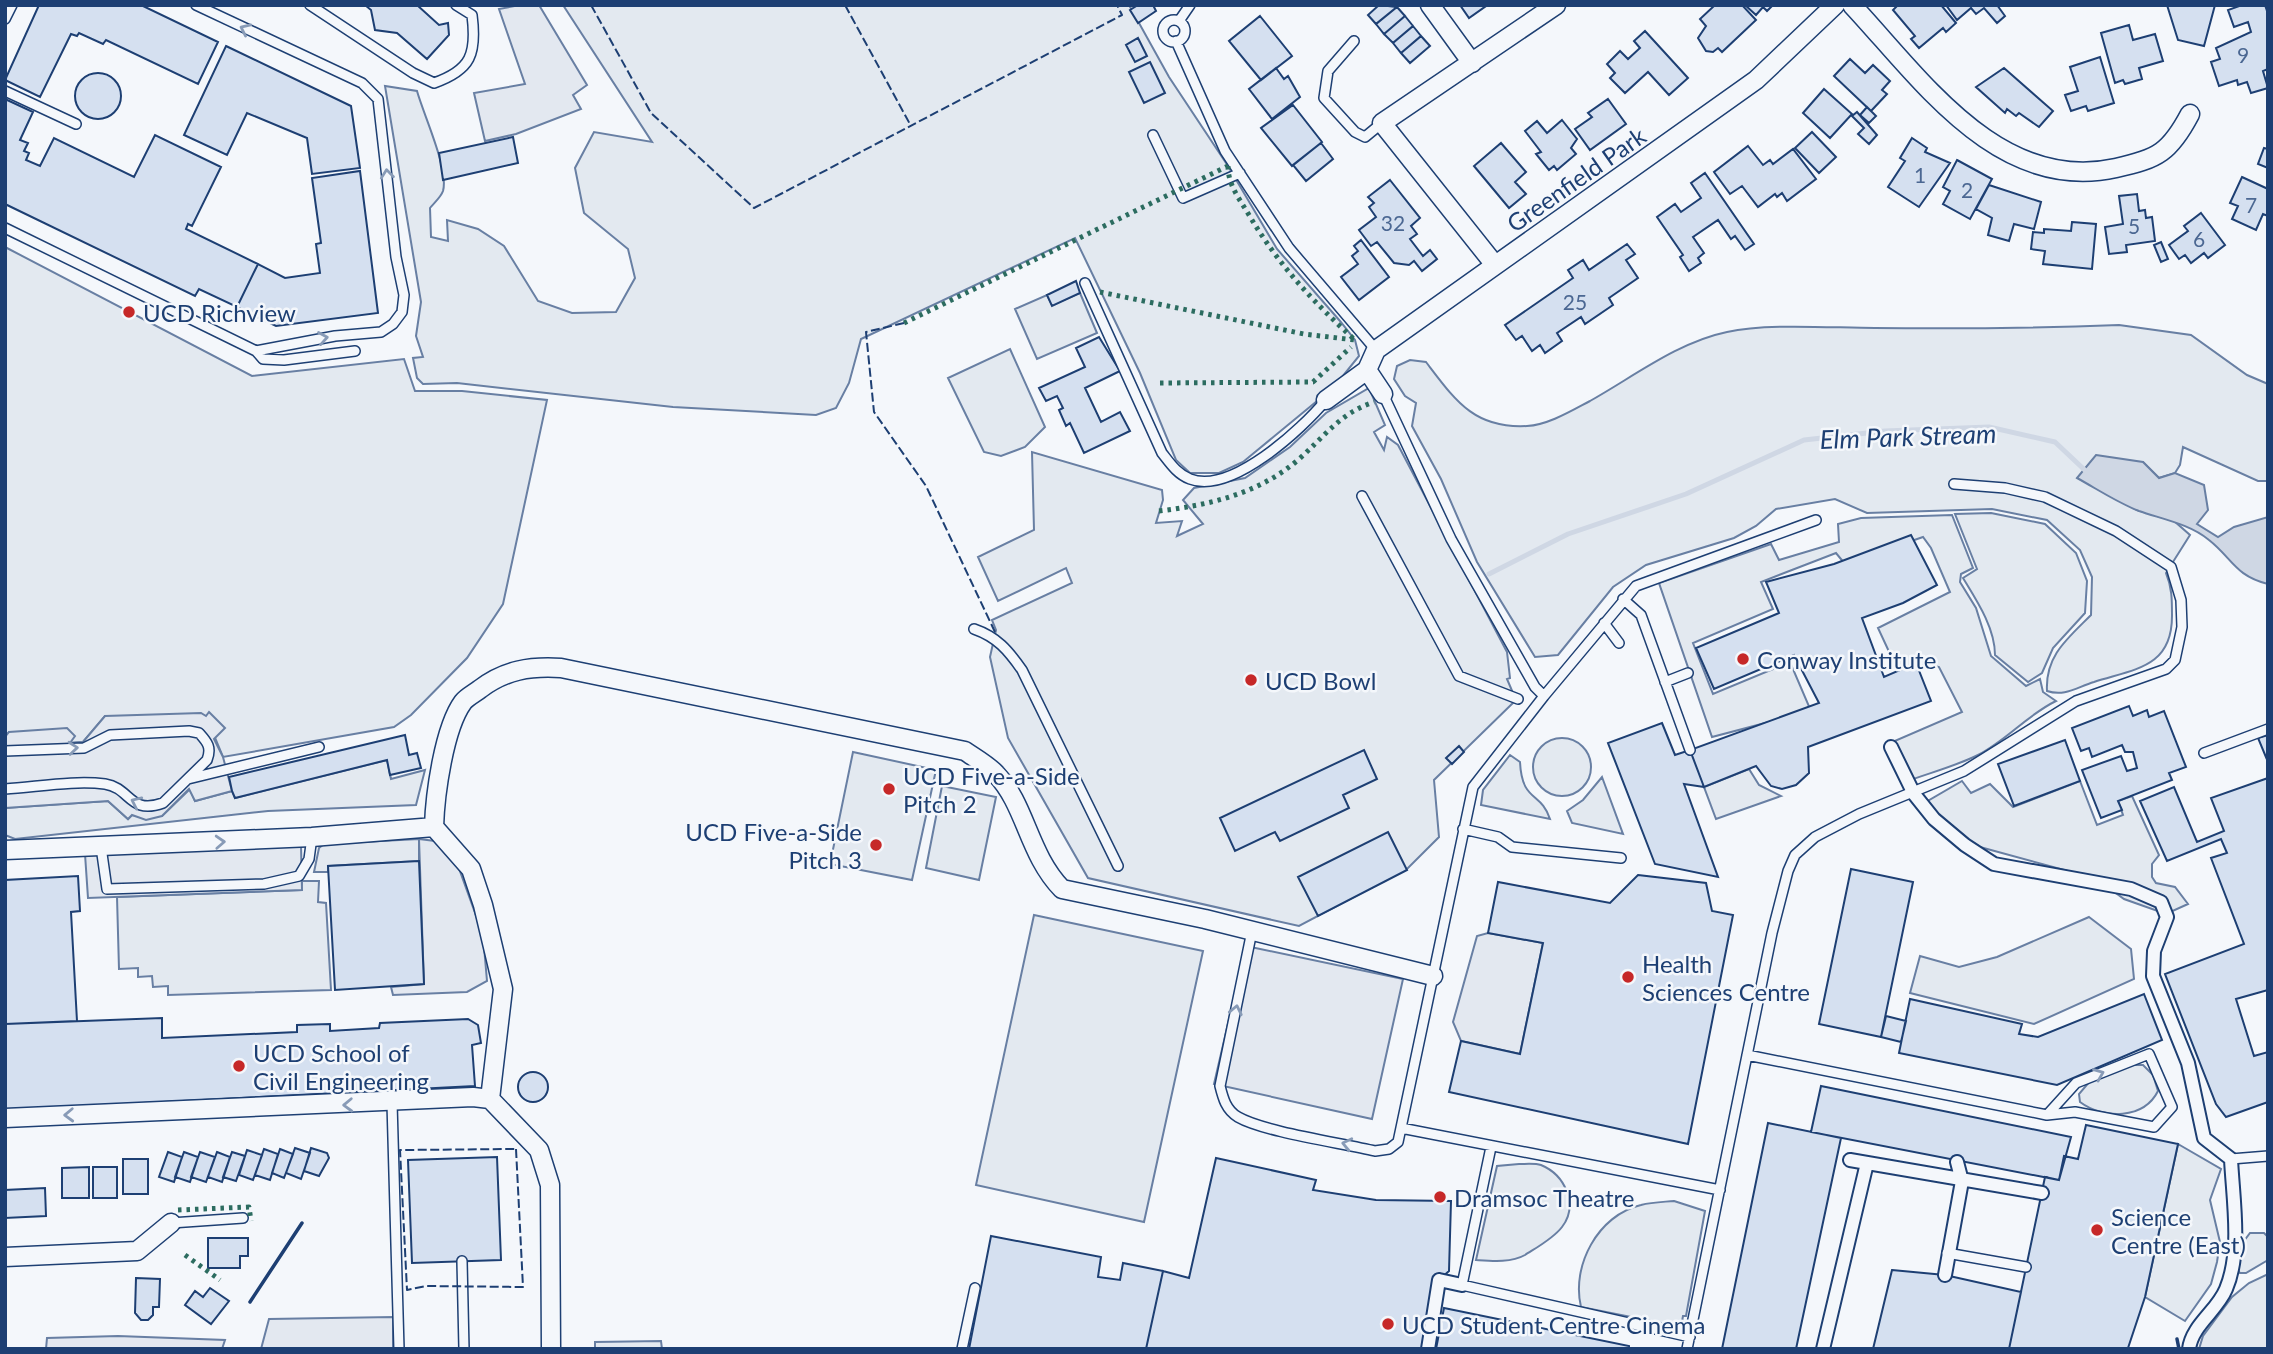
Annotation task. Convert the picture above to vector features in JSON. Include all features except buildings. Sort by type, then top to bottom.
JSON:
[{"type":"street","points":[[1430,5],[1472,63]]},
{"type":"street","points":[[1494,265],[1382,123],[1556,5]]},
{"type":"street","name":"Greenfield Park","points":[[1376,350],[1756,80],[1835,5]]},
{"type":"street","points":[[1852,5],[1964,124],[2017,158],[2048,169],[2108,170],[2144,162],[2166,150],[2176,140],[2190,114]]},
{"type":"street","points":[[1326,400],[1367,370],[1376,350]]},
{"type":"street","points":[[1367,370],[1384,394]]},
{"type":"street","points":[[490,1099],[503,989],[483,905],[471,869],[434,827],[435,802],[445,746],[463,701],[499,675],[535,666],[561,668],[965,751],[996,774],[1012,796],[1046,873],[1062,888],[1433,976]]},
{"type":"street","points":[[1891,747],[1914,794],[1934,819],[1965,845],[1994,864],[2131,890],[2161,902],[2167,917],[2154,951],[2153,976],[2188,1063],[2204,1138],[2231,1160],[2234,1227],[2226,1290],[2190,1338],[2189,1349]]},
{"type":"street","points":[[5,850],[312,837],[434,827]]},
{"type":"street","points":[[5,1118],[392,1103],[473,1097],[490,1099],[539,1150],[550,1185],[551,1349]]},
{"type":"street","points":[[1850,1160],[2042,1193]]},
{"type":"street","points":[[1945,1275],[1962,1181],[1957,1162]]},
{"type":"street","points":[[1823,1349],[1867,1163]]},
{"type":"street","points":[[5,1257],[137,1251],[171,1223]]},
{"type":"street","points":[[1428,1349],[1439,1280],[1462,1285]]},
{"type":"lane","points":[[5,19],[12,5]]},
{"type":"lane","points":[[196,5],[362,83],[379,99],[396,257],[404,295],[402,312],[393,324],[381,332],[335,336],[256,351]]},
{"type":"lane","points":[[310,5],[413,73],[434,83],[457,75],[471,55],[472,15],[456,5]]},
{"type":"lane","points":[[1190,5],[1179,20],[1168,22],[1163,27],[1166,38],[1176,41],[1225,151],[1289,248],[1376,350]]},
{"type":"lane","points":[[1176,41],[1185,33],[1179,20]]},
{"type":"lane","points":[[1354,41],[1328,71],[1324,98],[1355,132],[1364,137],[1382,123]]},
{"type":"lane","points":[[5,90],[76,124]]},
{"type":"lane","points":[[1153,135],[1183,198],[1240,173]]},
{"type":"lane","points":[[5,228],[256,351],[263,359],[271,361],[355,351]]},
{"type":"lane","points":[[1085,283],[1162,453],[1175,470],[1190,480],[1209,481],[1232,475],[1280,444],[1306,423],[1326,400]]},
{"type":"lane","points":[[1384,394],[1451,539],[1535,687],[1544,696]]},
{"type":"lane","points":[[1687,1349],[1781,894],[1796,855],[1804,845],[1830,827],[1964,771],[2076,701],[2166,669],[2175,660],[2180,647],[2181,600],[2176,576],[2161,559],[2116,531],[2045,497],[2005,488],[1954,484]]},
{"type":"lane","points":[[1362,496],[1459,676],[1518,699]]},
{"type":"lane","points":[[1252,931],[1220,1086],[1225,1105],[1238,1117],[1257,1124],[1375,1151],[1389,1149],[1398,1142],[1473,787],[1544,696],[1636,586],[1658,575],[1816,520]]},
{"type":"lane","points":[[1623,599],[1641,615],[1690,750]]},
{"type":"lane","points":[[1605,623],[1619,643]]},
{"type":"lane","points":[[974,629],[991,635],[1007,649],[1022,670],[1118,866]]},
{"type":"lane","points":[[1665,682],[1688,673]]},
{"type":"lane","points":[[2204,752],[2268,729]]},
{"type":"lane","points":[[5,751],[84,748],[110,735],[189,731],[199,733],[209,746],[210,752],[207,760],[163,803],[154,806],[142,807],[106,784],[5,789]]},
{"type":"lane","points":[[186,779],[319,747]]},
{"type":"lane","points":[[1463,829],[1498,837],[1512,848],[1621,858]]},
{"type":"lane","points":[[101,847],[107,889],[264,884],[299,876],[309,859],[312,837]]},
{"type":"lane","points":[[1747,1055],[2048,1115],[2075,1112],[2154,1127],[2172,1107],[2149,1054],[2076,1083],[2048,1115]]},
{"type":"lane","points":[[392,1103],[399,1349]]},
{"type":"lane","points":[[1401,1128],[1720,1190]]},
{"type":"lane","points":[[1491,1147],[1462,1285],[1690,1337]]},
{"type":"lane","points":[[2231,1160],[2268,1156]]},
{"type":"lane","points":[[171,1223],[243,1218]]},
{"type":"lane","points":[[1947,1254],[2026,1267]]},
{"type":"lane","points":[[462,1261],[464,1349]]},
{"type":"lane","points":[[962,1349],[975,1288]]},
{"type":"shaded area","points":[[539,5],[587,85],[573,95],[581,109],[516,134],[485,141],[474,93],[525,84],[499,9]]},
{"type":"shaded area","points":[[563,5],[1129,5],[1169,77],[1228,166],[1277,249],[1355,340],[1359,356],[1334,387],[1243,462],[1219,473],[1190,473],[1176,460],[1140,373],[1075,238],[861,339],[849,383],[836,408],[816,415],[673,407],[457,383],[423,384],[417,378],[413,358],[423,357],[416,336],[421,302],[385,86],[417,91],[439,156],[444,181],[443,191],[430,208],[431,237],[448,241],[447,220],[478,229],[504,246],[538,301],[572,313],[616,312],[635,278],[628,249],[584,213],[575,168],[594,132],[652,142]]},
{"type":"shaded area","points":[[5,247],[252,376],[404,359],[415,391],[462,391],[547,400],[503,604],[467,658],[411,715],[394,727],[223,757],[206,716],[105,716],[83,742],[69,743],[9,732],[5,737]]},
{"type":"shaded area","points":[[1080,293],[1097,333],[1037,359],[1015,309],[1047,295],[1052,305]]},
{"type":"shaded area","points":[[2119,325],[2191,335],[2247,375],[2268,384],[2268,481],[2258,481],[2183,447],[2180,465],[2175,473],[2159,478],[2143,462],[2084,472],[2078,478],[2137,510],[2174,521],[2190,535],[2166,573],[2171,589],[2172,616],[2170,633],[2158,656],[2136,669],[2060,693],[2047,691],[2050,668],[2059,649],[2091,615],[2092,577],[2080,550],[2047,520],[1992,509],[1867,513],[1835,499],[1776,509],[1756,526],[1734,538],[1646,565],[1613,587],[1558,655],[1535,657],[1477,562],[1441,479],[1412,426],[1416,403],[1405,396],[1394,379],[1397,366],[1410,360],[1426,362],[1457,400],[1479,417],[1509,426],[1527,426],[1567,413],[1673,352],[1709,337],[1743,329]]},
{"type":"shaded area","points":[[1010,349],[1045,427],[1025,447],[1001,456],[984,452],[948,378]]},
{"type":"shaded area","name":"UCD Bowl","points":[[1369,388],[1385,425],[1374,432],[1384,450],[1387,437],[1398,445],[1507,652],[1510,678],[1507,679],[1516,700],[1434,780],[1439,837],[1407,869],[1299,926],[1088,878],[1008,738],[990,657],[996,630],[992,620],[1072,583],[1066,568],[998,601],[978,557],[1034,530],[1032,452],[1162,490],[1163,500],[1156,523],[1182,521],[1177,536],[1203,524],[1183,500],[1194,488],[1245,478],[1290,447],[1326,413]]},
{"type":"shaded area","points":[[2096,455],[2143,462],[2159,478],[2175,473],[2204,485],[2208,510],[2197,524],[2218,537],[2234,527],[2268,517],[2268,584],[2241,571],[2201,534],[2175,522],[2131,508],[2077,478]]},
{"type":"shaded area","points":[[1991,513],[2045,524],[2076,553],[2087,581],[2085,613],[2053,648],[2042,673],[2028,682],[1995,655],[1989,625],[1963,578],[1977,569],[1955,514]]},
{"type":"shaded area","points":[[1952,515],[1973,568],[1961,574],[1960,582],[1976,608],[1991,656],[2026,686],[2040,679],[2043,692],[2056,701],[1978,755],[1905,782],[1890,743],[1962,712],[1939,667],[1927,664],[1898,671],[1878,628],[1950,592],[1931,548],[1923,537],[1845,564],[1836,553],[1761,582],[1773,609],[1693,643],[1713,694],[1790,662],[1811,711],[1712,737],[1659,583],[1771,544],[1779,560],[1839,542],[1838,524],[1861,518]]},
{"type":"shaded area","points":[[209,712],[225,728],[214,739],[223,757],[232,791],[195,801],[189,789],[162,816],[146,820],[132,815],[128,819],[108,801],[5,808],[5,737],[9,732],[67,728],[75,736],[70,743],[83,742],[105,716],[201,713],[206,716]]},
{"type":"shaded area","points":[[1556,738],[1568,738],[1583,746],[1591,761],[1591,773],[1583,788],[1568,796],[1556,796],[1541,788],[1533,773],[1533,761],[1541,746]]},
{"type":"shaded area","points":[[853,752],[936,770],[912,880],[830,864]]},
{"type":"shaded area","points":[[1510,755],[1520,762],[1524,784],[1542,804],[1550,819],[1481,805],[1483,790]]},
{"type":"shaded area","points":[[387,760],[391,779],[425,770],[416,805],[268,811],[15,839],[5,835],[5,808],[108,801],[128,819],[132,815],[162,816],[190,789],[195,801],[232,791],[235,798]]},
{"type":"shaded area","points":[[1749,769],[1759,785],[1781,796],[1716,819],[1704,787]]},
{"type":"shaded area","points":[[1602,777],[1623,834],[1572,823],[1567,811],[1583,800]]},
{"type":"shaded area","points":[[1962,781],[1971,793],[1990,784],[2013,807],[2080,781],[2097,825],[2123,815],[2118,801],[2132,796],[2159,855],[2152,864],[2152,877],[2156,883],[2175,887],[2188,904],[2166,914],[2124,899],[2097,879],[1980,847],[1950,828],[1926,802]]},
{"type":"shaded area","points":[[942,786],[996,797],[979,880],[926,868]]},
{"type":"shaded area","points":[[419,839],[419,861],[328,866],[328,872],[314,872],[319,848],[324,844]]},
{"type":"shaded area","points":[[419,839],[435,841],[457,863],[483,935],[487,981],[467,992],[393,995],[391,987],[424,984]]},
{"type":"shaded area","points":[[301,845],[302,890],[88,898],[85,854]]},
{"type":"shaded area","points":[[302,881],[319,881],[318,902],[326,903],[331,990],[168,995],[168,986],[153,987],[152,976],[138,977],[138,968],[119,969],[117,897],[301,890]]},
{"type":"shaded area","points":[[1034,915],[1203,951],[1144,1222],[976,1185]]},
{"type":"shaded area","points":[[2089,917],[2131,949],[2134,979],[2034,1024],[1910,993],[1920,956],[1959,967],[1997,957]]},
{"type":"shaded area","points":[[1488,933],[1543,943],[1520,1054],[1461,1041],[1453,1022],[1477,936]]},
{"type":"shaded area","points":[[1246,946],[1403,979],[1372,1119],[1214,1084]]},
{"type":"shaded area","points":[[2132,1065],[2143,1065],[2153,1075],[2158,1091],[2143,1107],[2133,1112],[2112,1114],[2100,1112],[2080,1102],[2079,1094],[2090,1081]]},
{"type":"shaded area","points":[[2178,1144],[2221,1169],[2210,1200],[2220,1242],[2217,1262],[2211,1284],[2185,1321],[2145,1297]]},
{"type":"shaded area","points":[[1541,1165],[1557,1176],[1563,1183],[1569,1200],[1567,1218],[1554,1236],[1519,1258],[1501,1261],[1476,1260],[1497,1166]]},
{"type":"shaded area","points":[[1674,1201],[1705,1211],[1686,1316],[1683,1316],[1681,1327],[1581,1307],[1580,1275],[1584,1259],[1600,1231],[1612,1219],[1626,1211],[1645,1204]]},
{"type":"shaded area","points":[[2250,1233],[2264,1233],[2268,1237],[2268,1260],[2246,1273],[2240,1273],[2237,1269],[2241,1245]]},
{"type":"shaded area","points":[[2268,1274],[2268,1349],[2199,1349],[2203,1336],[2232,1297],[2249,1283]]},
{"type":"shaded area","points":[[393,1317],[393,1349],[261,1349],[269,1319]]},
{"type":"shaded area","points":[[118,1336],[225,1340],[222,1349],[46,1349],[47,1338]]},
{"type":"shaded area","points":[[661,1341],[662,1349],[595,1349],[595,1342]]},
{"type":"waterway","name":"Elm Park Stream","points":[[1489,574],[1568,534],[1686,494],[1804,440],[1885,431],[1989,427],[2055,442],[2090,475]]},
{"type":"hedge","points":[[1228,166],[1235,191],[1272,250],[1311,297],[1355,340]]},
{"type":"hedge","points":[[904,323],[1228,166]]},
{"type":"hedge","points":[[1100,292],[1304,334],[1355,340]]},
{"type":"hedge","points":[[1160,383],[1313,382],[1351,347]]},
{"type":"hedge","points":[[1159,511],[1232,496],[1266,481],[1298,460],[1351,412],[1374,402]]},
{"type":"hedge","points":[[178,1210],[249,1207],[251,1221]]},
{"type":"hedge","points":[[185,1255],[220,1280]]},
{"type":"fence","points":[[591,5],[651,113],[754,208],[1122,15],[1117,5]]},
{"type":"fence","points":[[845,5],[911,126]]},
{"type":"fence","points":[[904,323],[866,332],[874,412],[926,486],[995,632]]},
{"type":"fence","points":[[516,1149],[523,1287],[426,1286],[407,1290],[400,1150],[516,1149]]},
{"type":"wall","points":[[250,1302],[302,1223]]},
{"type":"wall","points":[[2177,1339],[2179,1349]]},
{"type":"place","name":"UCD Richview","points":[[129,312]]},
{"type":"place","name":"Conway Institute","points":[[1743,659]]},
{"type":"place","name":"UCD Bowl","points":[[1251,680]]},
{"type":"place","name":"UCD Five-a-Side Pitch 2","points":[[889,789]]},
{"type":"place","name":"UCD Five-a-Side Pitch 3","points":[[876,845]]},
{"type":"place","name":"Health Sciences Centre","points":[[1628,977]]},
{"type":"place","name":"UCD School of Civil Engineering","points":[[239,1066]]},
{"type":"place","name":"Dramsoc Theatre","points":[[1440,1197]]},
{"type":"place","name":"Science Centre (East)","points":[[2097,1230]]},
{"type":"place","name":"UCD Student Centre Cinema","points":[[1388,1324]]}]
